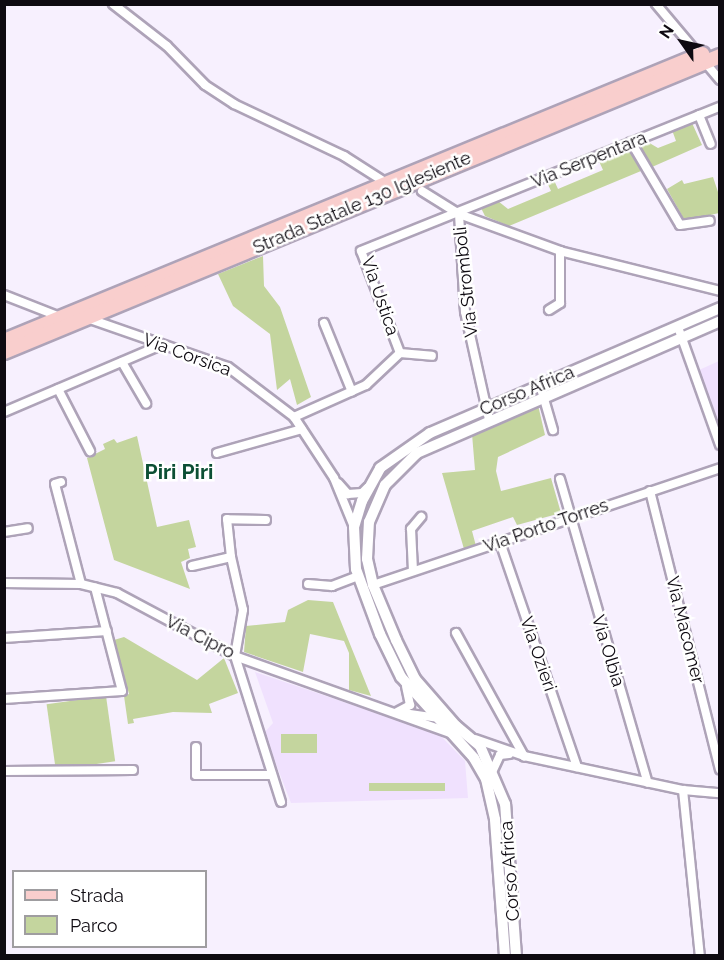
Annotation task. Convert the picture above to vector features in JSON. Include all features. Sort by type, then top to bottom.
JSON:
[{"type":"main road","name":"Strada Statale 130 Iglesiente","points":[[4,352],[700,59],[720,46]]},
{"type":"main road","name":"Strada Statale 130 Iglesiente","points":[[4,341],[385,182],[700,59],[720,56]]},
{"type":"street","points":[[113,4],[167,45],[205,85],[234,104],[344,156],[385,182]]},
{"type":"street","points":[[656,4],[720,80]]},
{"type":"street","name":"Via Serpentara","points":[[459,214],[720,107]]},
{"type":"street","points":[[699,116],[711,144]]},
{"type":"street","points":[[631,142],[680,225],[710,221]]},
{"type":"street","points":[[422,191],[459,214],[560,250],[720,291]]},
{"type":"street","name":"Via Ustica","points":[[294,417],[366,386],[400,353],[362,251],[459,214]]},
{"type":"street","name":"Via Stromboli","points":[[459,214],[465,312],[487,414]]},
{"type":"street","points":[[549,310],[560,303],[560,250]]},
{"type":"street","points":[[4,295],[60,317]]},
{"type":"street","name":"Corso Africa","points":[[680,332],[720,308]]},
{"type":"street","name":"Via Corsica","points":[[87,317],[159,346],[228,367],[294,417],[334,478],[354,527]]},
{"type":"street","name":"Corso Africa","points":[[516,956],[505,804],[493,770],[482,750],[471,737],[454,733],[432,715],[401,677],[358,576],[354,527],[367,488],[380,468],[413,443],[680,332],[720,321]]},
{"type":"street","points":[[324,323],[352,392]]},
{"type":"street","points":[[680,332],[720,445]]},
{"type":"street","points":[[4,412],[159,346]]},
{"type":"street","points":[[400,353],[432,356]]},
{"type":"street","points":[[122,362],[146,404]]},
{"type":"street","points":[[58,389],[90,451]]},
{"type":"street","points":[[542,390],[553,430]]},
{"type":"street","name":"Corso Africa","points":[[487,414],[417,453],[399,468],[382,490],[369,522],[367,559],[373,585],[415,679],[478,764],[492,800],[506,956]]},
{"type":"street","points":[[217,453],[302,429]]},
{"type":"street","name":"Via Porto Torres","points":[[373,585],[720,468]]},
{"type":"street","points":[[334,478],[361,506]]},
{"type":"street","name":"Via Olbia","points":[[560,479],[568,519],[648,783]]},
{"type":"street","points":[[61,482],[55,484],[81,584]]},
{"type":"street","points":[[348,494],[362,493],[367,488]]},
{"type":"street","name":"Via Macomer","points":[[650,491],[720,769]]},
{"type":"street","name":"Corso Africa","points":[[361,506],[369,522]]},
{"type":"street","points":[[413,571],[411,529],[421,517]]},
{"type":"street","points":[[266,520],[227,519],[231,557],[243,610],[235,656],[281,802]]},
{"type":"street","points":[[4,532],[28,528]]},
{"type":"street","name":"Via Ozieri","points":[[500,542],[577,767]]},
{"type":"street","points":[[192,566],[231,557]]},
{"type":"street","points":[[308,584],[332,586],[358,576]]},
{"type":"street","name":"Via Cipro","points":[[4,583],[81,584],[117,593],[235,656],[454,733],[482,750],[524,756]]},
{"type":"street","points":[[4,699],[122,691],[95,586]]},
{"type":"street","points":[[4,638],[107,631]]},
{"type":"street","points":[[456,633],[524,756]]},
{"type":"street","points":[[394,712],[410,705],[411,698],[401,677]]},
{"type":"street","name":"Via Cipro","points":[[394,712],[432,715]]},
{"type":"street","points":[[471,737],[524,756],[683,790],[720,793]]},
{"type":"street","points":[[196,747],[195,775],[272,775]]},
{"type":"street","points":[[478,764],[482,750]]},
{"type":"street","points":[[493,770],[500,755],[509,754]]},
{"type":"street","points":[[4,771],[133,770]]},
{"type":"street","points":[[683,790],[700,956]]},
{"type":"shaded area","points":[[719,361],[719,431],[699,370]]},
{"type":"shaded area","points":[[255,672],[439,734],[465,761],[468,798],[291,803],[264,733],[273,723]]},
{"type":"green space","points":[[692,123],[702,145],[652,167],[639,144],[646,141],[658,148],[676,141],[672,130]]},
{"type":"green space","points":[[628,147],[641,171],[509,226],[485,216],[481,208],[498,201],[508,209],[551,191],[546,180],[553,178],[558,189],[603,170],[598,159]]},
{"type":"green space","points":[[713,177],[719,195],[719,213],[685,221],[667,189],[682,180],[684,184]]},
{"type":"green space","points":[[263,256],[264,286],[280,307],[311,397],[297,405],[290,379],[277,390],[270,334],[233,306],[218,274]]},
{"type":"green space","points":[[538,405],[545,435],[498,457],[496,471],[501,491],[551,478],[561,513],[517,525],[513,517],[472,531],[476,546],[464,549],[442,473],[475,470],[472,434]]},
{"type":"green space","points":[[137,436],[157,527],[189,520],[196,547],[188,549],[190,558],[181,562],[190,589],[114,560],[87,458],[105,449],[103,444],[114,439],[117,443]]},
{"type":"green space","points":[[308,600],[333,602],[371,696],[349,690],[349,653],[344,641],[310,634],[303,672],[244,652],[246,626],[285,622],[288,610]]},
{"type":"green space","points":[[124,637],[197,680],[224,658],[238,693],[209,704],[212,713],[173,712],[133,719],[134,723],[128,724],[124,696],[129,694],[114,640]]},
{"type":"green space","points":[[106,696],[115,761],[56,770],[47,704]]},
{"type":"green space","points":[[281,734],[317,734],[317,753],[281,753]]},
{"type":"green space","points":[[369,783],[445,783],[445,791],[369,791]]},
{"type":"district","name":"Piri Piri","points":[[179,472]]}]
